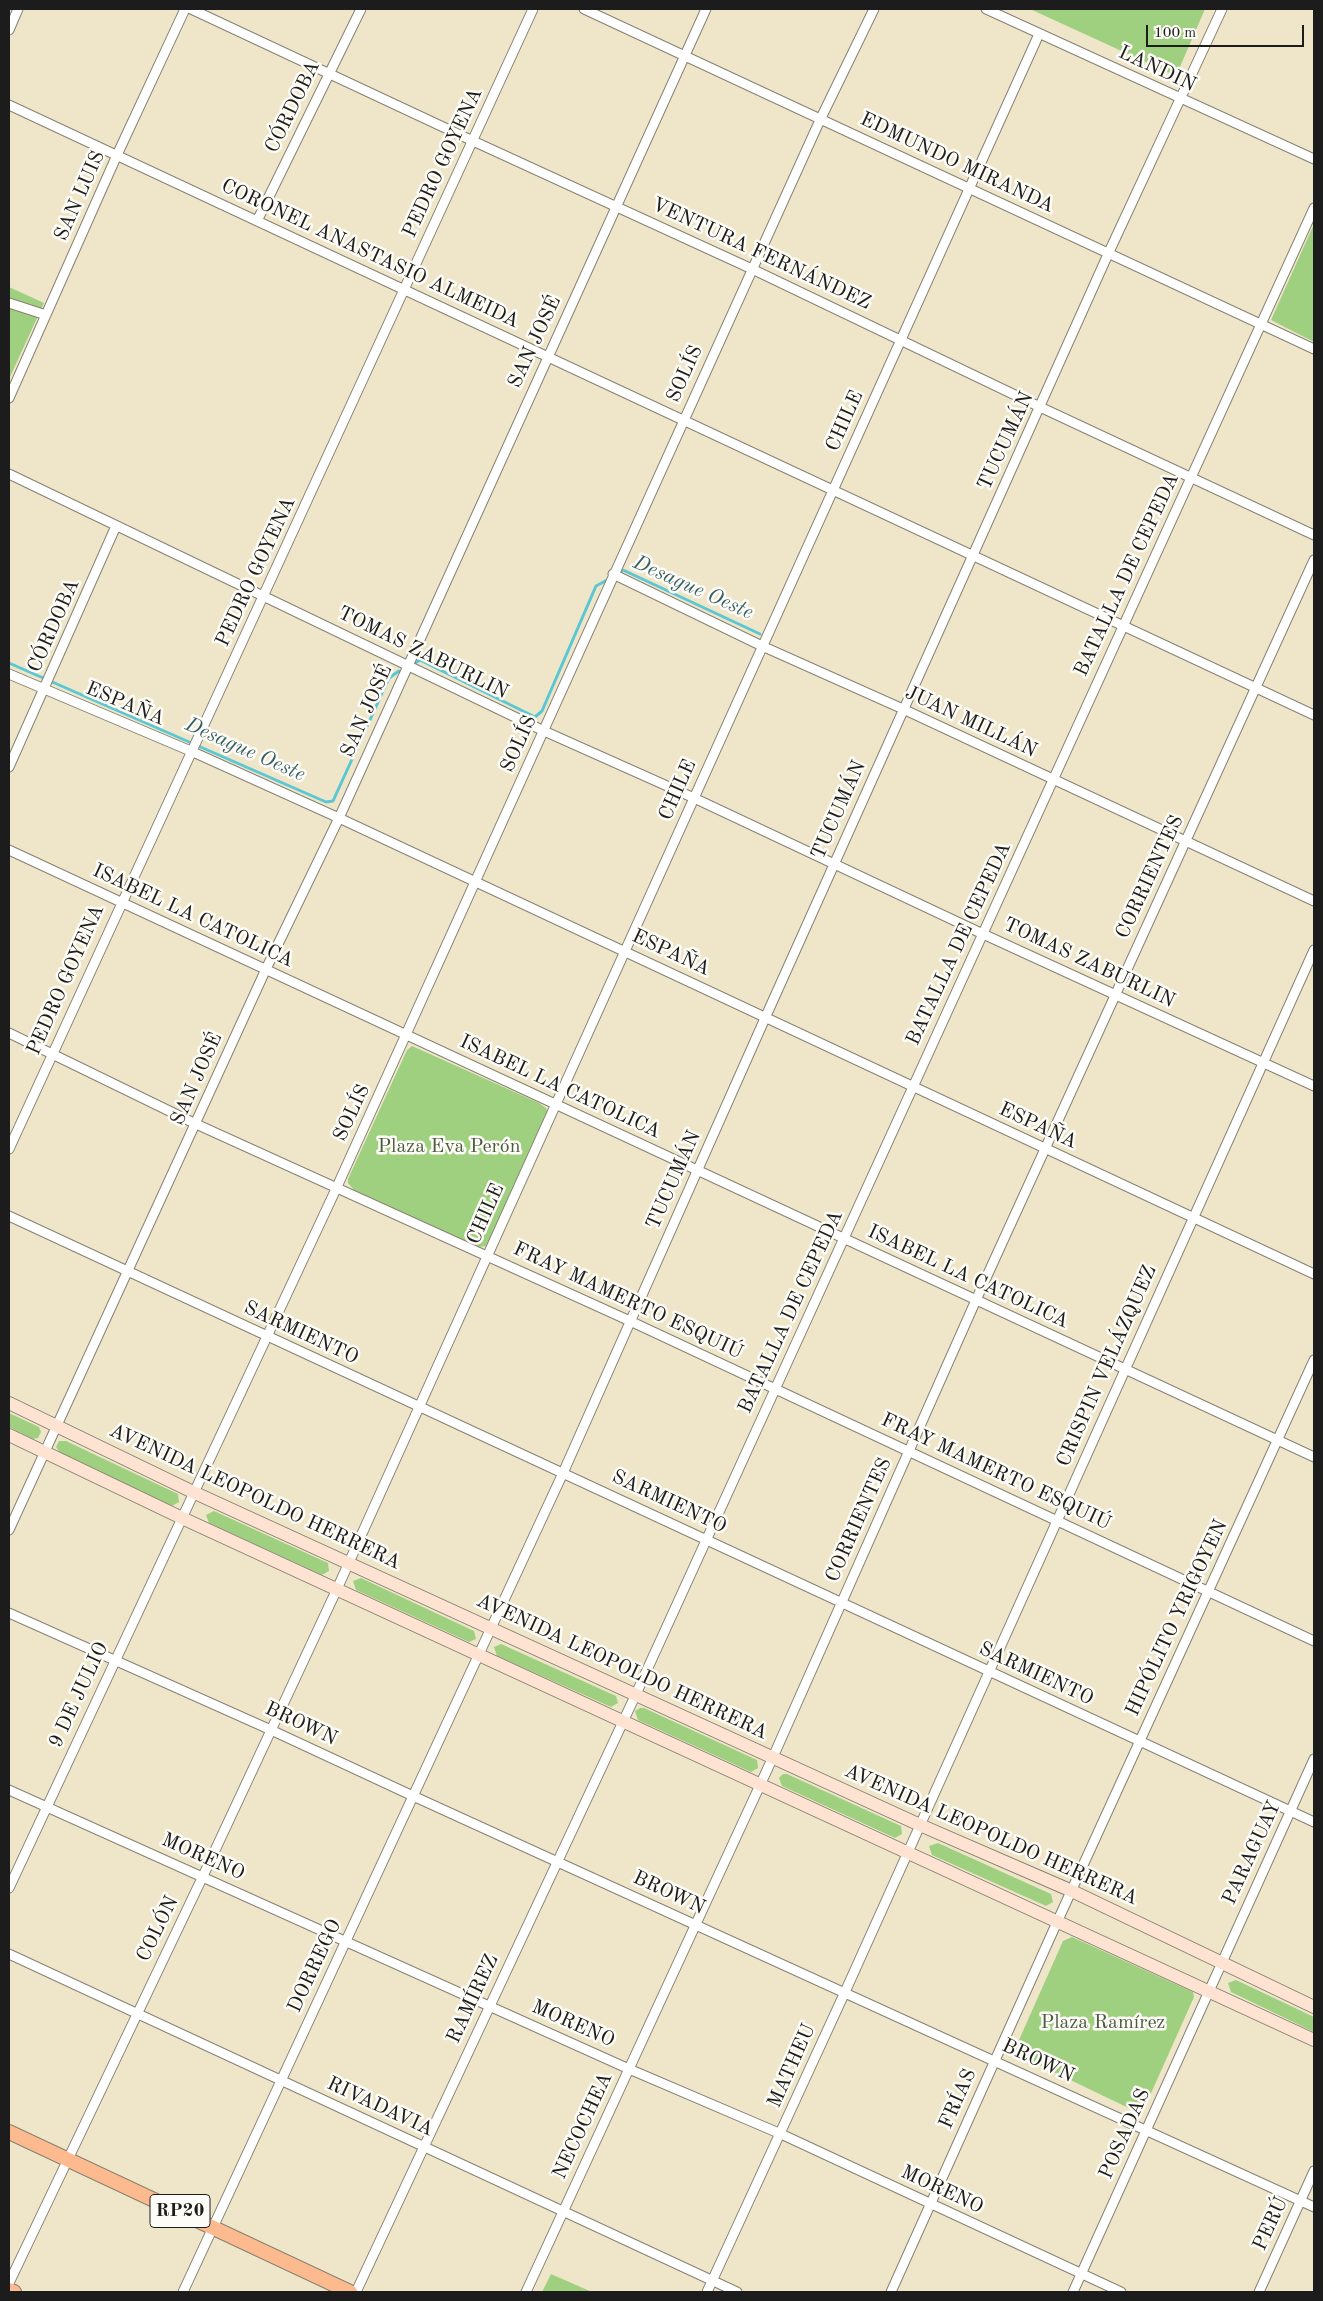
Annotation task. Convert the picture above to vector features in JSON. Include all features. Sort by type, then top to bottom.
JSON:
[{"type":"main road","name":"RP20","points":[[9,2132],[350,2292]]},
{"type":"main road","points":[[9,2290],[14,2292]]},
{"type":"street","points":[[9,30],[18,9]]},
{"type":"street","name":"SAN LUIS","points":[[9,398],[117,155],[186,9]]},
{"type":"street","name":"VENTURA FERNÁNDEZ","points":[[191,9],[472,141],[752,268],[1040,407],[1314,535]]},
{"type":"street","name":"CÓRDOBA","points":[[257,220],[361,9]]},
{"type":"street","name":"PEDRO GOYENA","points":[[9,1149],[533,9]]},
{"type":"street","name":"EDMUNDO MIRANDA","points":[[584,9],[1314,349]]},
{"type":"street","name":"SAN JOSÉ","points":[[9,1530],[266,969],[339,818],[706,9]]},
{"type":"street","name":"SOLÍS","points":[[193,1492],[407,1035],[752,268],[820,120],[874,9]]},
{"type":"street","name":"LANDIN","points":[[986,9],[1314,159]]},
{"type":"street","name":"TUCUMÁN","points":[[478,1654],[563,1473],[1108,252],[1222,9]]},
{"type":"street","name":"CHILE","points":[[337,1589],[486,1255],[1039,34]]},
{"type":"street","name":"CORONEL ANASTASIO ALMEIDA","points":[[9,104],[1314,715]]},
{"type":"street","name":"BATALLA DE CEPEDA","points":[[623,1721],[1314,208]]},
{"type":"street","points":[[9,303],[46,315]]},
{"type":"street","name":"TOMAS ZABURLIN","points":[[9,474],[544,731],[694,798],[983,934],[1314,1086]]},
{"type":"street","name":"CÓRDOBA","points":[[9,767],[45,690],[116,526]]},
{"type":"street","name":"CORRIENTES","points":[[759,1784],[976,1300],[1314,560]]},
{"type":"street","name":"JUAN MILLÁN","points":[[613,574],[762,646],[1054,779],[1314,901]]},
{"type":"street","name":"ESPAÑA","points":[[9,674],[193,752],[339,818],[766,1016],[1046,1150],[1193,1216],[1314,1274]]},
{"type":"street","name":"ISABEL LA CATOLICA","points":[[9,850],[1314,1457]]},
{"type":"street","name":"CRISPIN VELÁZQUEZ","points":[[908,1852],[1314,950]]},
{"type":"street","name":"FRAY MAMERTO ESQUIÚ","points":[[9,1033],[196,1124],[336,1189],[630,1320],[1314,1641]]},
{"type":"street","name":"SARMIENTO","points":[[9,1216],[706,1538],[1314,1822]]},
{"type":"street","name":"HIPÓLITO YRIGOYEN","points":[[1058,1920],[1314,1360]]},
{"type":"street","name":"AVENIDA LEOPOLDO HERRERA","points":[[9,1403],[193,1492],[348,1561],[920,1825],[1072,1891],[1314,2007]]},
{"type":"street","points":[[9,1435],[182,1518],[1209,1989],[1314,2040]]},
{"type":"street","name":"9 DE JULIO","points":[[9,1888],[193,1492]]},
{"type":"street","name":"COLÓN","points":[[9,2283],[337,1589]]},
{"type":"street","name":"BROWN","points":[[9,1613],[272,1730],[1314,2207]]},
{"type":"street","name":"DORREGO","points":[[183,2292],[478,1654]]},
{"type":"street","name":"RAMÍREZ","points":[[356,2292],[623,1721]]},
{"type":"street","name":"PARAGUAY","points":[[1222,1962],[1314,1759]]},
{"type":"street","name":"NECOCHEA","points":[[526,2292],[759,1784]]},
{"type":"street","name":"MORENO","points":[[9,1790],[629,2069],[780,2134],[1121,2292]]},
{"type":"street","name":"MATHEU","points":[[707,2292],[908,1852]]},
{"type":"street","name":"FRÍAS","points":[[891,2292],[1058,1920]]},
{"type":"street","name":"RIVADAVIA","points":[[9,1954],[737,2292]]},
{"type":"street","points":[[1209,1989],[1222,1962]]},
{"type":"street","name":"POSADAS","points":[[1073,2292],[1209,1989]]},
{"type":"street","name":"PERÚ","points":[[1259,2292],[1314,2171]]},
{"type":"green space","points":[[1030,9],[1205,9],[1176,76]]},
{"type":"green space","points":[[1314,224],[1314,342],[1271,320]]},
{"type":"green space","points":[[9,287],[44,303],[9,379]]},
{"type":"green space","name":"Plaza Eva Perón","points":[[412,1046],[539,1103],[548,1112],[487,1246],[479,1247],[354,1190],[348,1183],[348,1179],[407,1050]]},
{"type":"green space","points":[[9,1413],[39,1427],[41,1432],[38,1438],[33,1439],[9,1427]]},
{"type":"green space","points":[[59,1441],[66,1441],[178,1494],[179,1502],[172,1506],[60,1453],[56,1447]]},
{"type":"green space","points":[[214,1511],[328,1563],[329,1571],[322,1575],[209,1523],[206,1515]]},
{"type":"green space","points":[[361,1578],[474,1631],[476,1639],[469,1642],[356,1590],[353,1581]]},
{"type":"green space","points":[[501,1644],[616,1696],[618,1703],[611,1707],[497,1656],[494,1647]]},
{"type":"green space","points":[[644,1708],[757,1760],[758,1768],[751,1772],[638,1720],[635,1711]]},
{"type":"green space","points":[[783,1774],[787,1774],[901,1826],[902,1834],[895,1838],[782,1786],[779,1778]]},
{"type":"green space","points":[[938,1843],[1051,1894],[1053,1902],[1046,1906],[932,1855],[929,1846]]},
{"type":"green space","name":"Plaza Ramírez","points":[[1072,1937],[1193,1992],[1194,1997],[1144,2109],[1137,2112],[1016,2054],[1015,2049],[1063,1941]]},
{"type":"green space","points":[[1236,1980],[1314,2017],[1314,2032],[1231,1992],[1228,1983]]},
{"type":"green space","points":[[551,2274],[592,2292],[542,2292]]},
{"type":"waterway","name":"Desague Oeste","points":[[619,573],[623,570],[760,634]]},
{"type":"waterway","name":"Desague Oeste","points":[[415,663],[420,660],[535,717],[542,711],[596,586],[609,579]]},
{"type":"waterway","name":"Desague Oeste","points":[[9,663],[326,802],[333,801],[389,678],[399,671]]}]
